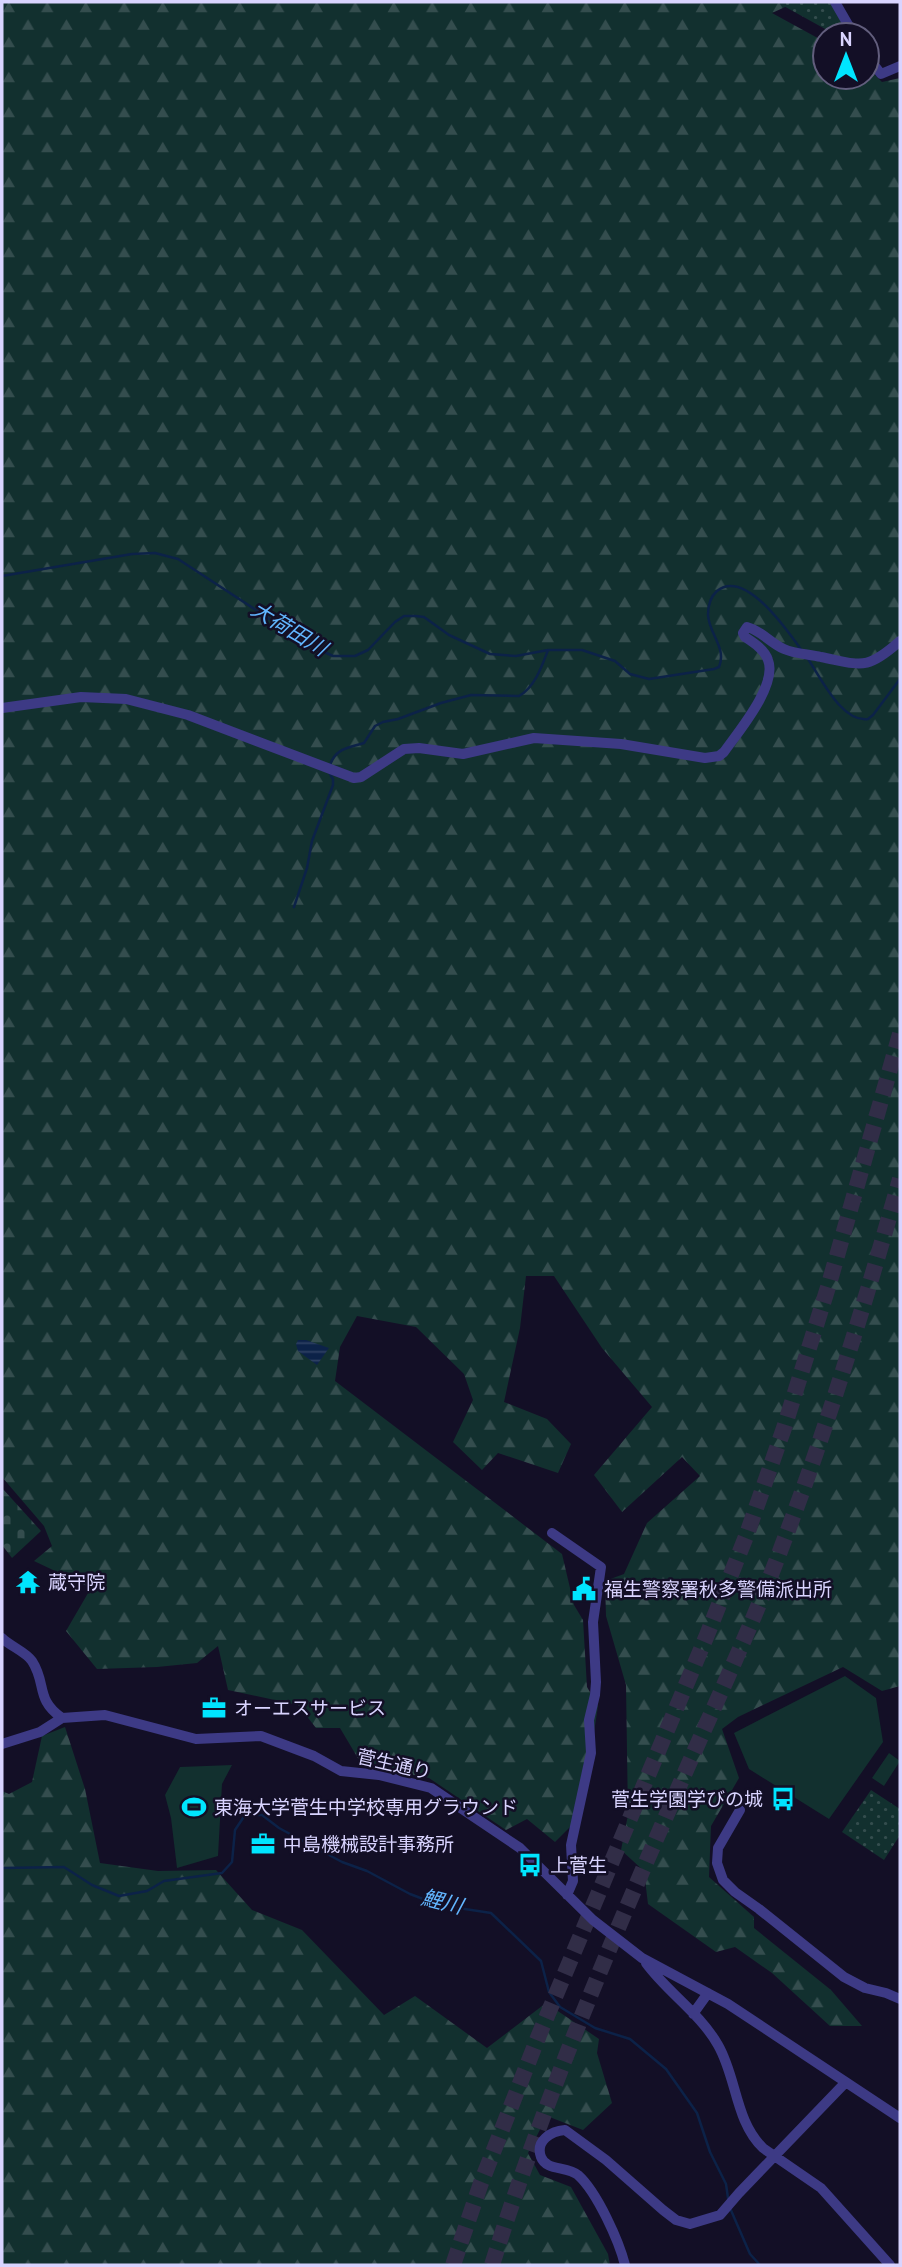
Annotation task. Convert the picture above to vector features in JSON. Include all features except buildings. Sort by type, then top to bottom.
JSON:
[{"type":"street","points":[[835,2],[845,21]]},
{"type":"street","points":[[881,74],[900,66]]},
{"type":"street","points":[[2,708],[81,696],[126,699],[188,715],[354,778],[364,775],[404,749],[419,748],[463,754],[534,738],[621,744],[705,758],[719,756],[724,752],[758,703],[767,681],[770,665],[768,657],[745,637],[744,629],[754,629],[784,650],[859,665],[879,658],[900,641]]},
{"type":"street","points":[[552,1532],[601,1567],[594,1615],[596,1682],[589,1720],[591,1754],[571,1845],[573,1881],[567,1895]]},
{"type":"street","points":[[2,1638],[32,1661],[44,1700],[62,1718]]},
{"type":"street","name":"菅生通り","points":[[2,1744],[40,1732],[62,1718],[105,1715],[196,1739],[261,1735],[314,1756],[341,1771],[389,1777],[431,1788],[520,1848],[593,1920],[642,1958],[708,1993],[900,2118]]},
{"type":"street","points":[[740,1810],[718,1847],[717,1863],[723,1880],[844,1977],[900,1999]]},
{"type":"street","points":[[642,1958],[710,2033],[728,2066],[745,2124],[755,2140],[821,2188],[890,2265]]},
{"type":"street","points":[[693,2014],[708,1993]]},
{"type":"street","points":[[625,2265],[593,2192],[572,2171],[548,2166],[541,2158],[540,2148],[545,2136],[554,2131],[565,2130],[676,2220],[690,2224],[720,2215],[845,2083]]},
{"type":"green space","points":[[2,2],[796,2],[772,13],[811,34],[811,91],[881,91],[881,81],[900,78],[900,1686],[882,1691],[843,1667],[738,1717],[722,1729],[739,1778],[711,1826],[709,1877],[754,1917],[754,1928],[831,1990],[862,2026],[830,2026],[772,1973],[735,1947],[716,1952],[648,1904],[644,1871],[621,1850],[628,1815],[626,1685],[606,1616],[605,1581],[624,1574],[647,1523],[700,1476],[682,1457],[622,1512],[594,1475],[652,1407],[602,1348],[554,1276],[526,1276],[520,1328],[504,1402],[547,1419],[571,1444],[558,1473],[498,1453],[482,1470],[453,1442],[473,1400],[464,1374],[416,1327],[357,1316],[340,1347],[335,1381],[562,1554],[574,1605],[583,1620],[587,1687],[598,1706],[581,1816],[555,1842],[527,1819],[506,1830],[429,1778],[362,1765],[340,1728],[316,1728],[298,1705],[228,1690],[218,1646],[197,1663],[97,1669],[66,1631],[91,1588],[34,1561],[52,1546],[44,1526],[2,1477]]},
{"type":"green space","points":[[832,2],[842,21],[811,21],[780,4]]},
{"type":"green space","points":[[2,1488],[41,1531],[12,1558],[2,1545]]},
{"type":"green space","points":[[845,1676],[876,1698],[883,1742],[829,1819],[749,1769],[734,1733]]},
{"type":"green space","points":[[65,1727],[85,1789],[100,1863],[158,1871],[216,1870],[252,1910],[302,1930],[384,2015],[415,1996],[487,2048],[546,2003],[599,2039],[597,2053],[612,2103],[583,2130],[547,2116],[528,2153],[540,2175],[571,2187],[608,2254],[610,2265],[2,2265],[2,1791],[9,1794],[32,1782],[42,1736]]},
{"type":"green space","points":[[889,1753],[900,1761],[884,1786],[872,1778]]},
{"type":"green space","name":"東海大学菅生中学校専用グラウンド","points":[[232,1765],[222,1784],[218,1856],[177,1868],[171,1818],[165,1795],[180,1767]]},
{"type":"green space","points":[[871,1790],[900,1809],[900,1835],[884,1860],[842,1832]]},
{"type":"water","points":[[298,1340],[329,1348],[317,1365],[298,1351]]},
{"type":"waterway","name":"大荷田川","points":[[2,576],[132,554],[155,553],[178,559],[311,646],[333,656],[355,656],[368,650],[395,622],[404,616],[416,616],[424,617],[449,635],[490,654],[516,656],[548,650],[582,650],[615,661],[630,674],[649,679],[719,667],[721,654],[709,622],[708,608],[715,593],[728,586],[740,588],[765,605],[802,651]]},
{"type":"waterway","points":[[330,765],[339,752],[364,743],[375,726],[383,722],[471,695],[519,696],[534,682],[548,650]]},
{"type":"waterway","name":"大荷田川","points":[[808,659],[833,698],[849,714],[858,718],[868,719],[873,715],[900,679]]},
{"type":"waterway","points":[[294,907],[307,868],[312,841],[333,785],[330,774]]},
{"type":"waterway","name":"鯉川","points":[[2,1868],[64,1867],[92,1885],[119,1896],[147,1891],[164,1881],[222,1873],[232,1862],[235,1830],[245,1815],[262,1815],[279,1828],[342,1862],[367,1871],[410,1894],[439,1905],[491,1913],[541,1961],[549,1992],[560,2007],[595,2028],[630,2039],[666,2069],[697,2113],[710,2152],[726,2184],[728,2198]]},
{"type":"waterway","name":"鯉川","points":[[730,2208],[750,2254],[760,2265]]},
{"type":"tunnel","points":[[453,2265],[481,2183],[539,2035],[747,1534],[784,1428],[829,1284],[900,1034]]},
{"type":"tunnel","points":[[492,2265],[532,2146],[600,1971],[757,1610],[782,1546],[845,1364],[900,1179]]},
{"type":"place","name":"蔵守院","points":[[28,1582]]},
{"type":"place","name":"福生警察署秋多警備派出所","points":[[584,1589]]},
{"type":"place","name":"オーエスサービス","points":[[214,1708]]},
{"type":"place","name":"菅生学園学びの城","points":[[783,1799]]},
{"type":"place","name":"東海大学菅生中学校専用グラウンド","points":[[194,1807]]},
{"type":"place","name":"中島機械設計事務所","points":[[263,1844]]},
{"type":"place","name":"上菅生","points":[[530,1865]]}]
